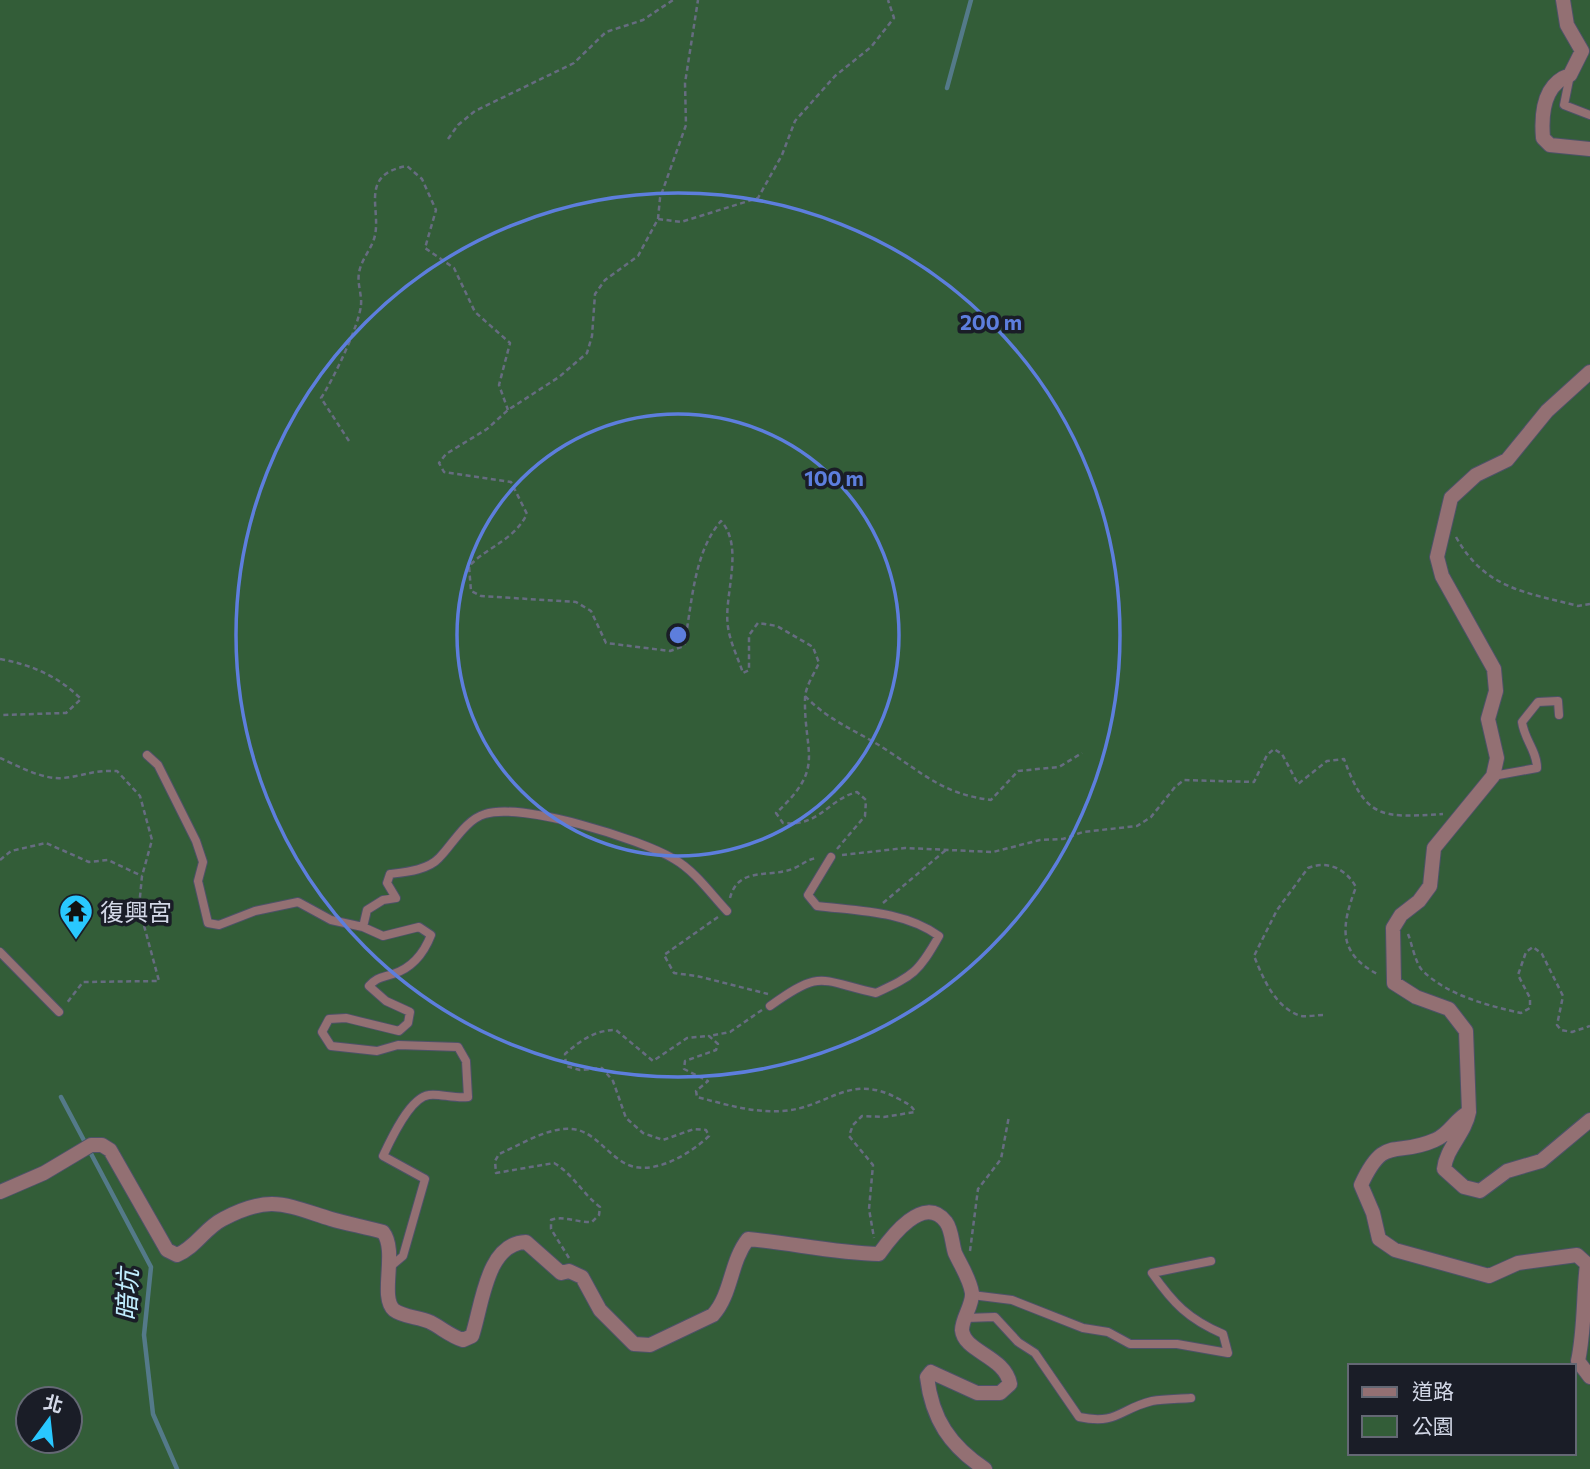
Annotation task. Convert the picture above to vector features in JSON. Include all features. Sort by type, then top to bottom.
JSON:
[{"type":"street","points":[[1563,0],[1567,25],[1581,51],[1570,75],[1561,78],[1545,102],[1541,118],[1543,138],[1550,145],[1590,149]]},
{"type":"street","points":[[1590,372],[1547,411],[1507,460],[1476,475],[1451,498],[1437,557],[1442,576],[1494,669],[1496,691],[1488,719],[1497,758],[1493,776],[1434,848],[1430,886],[1419,901],[1401,915],[1393,928],[1394,983],[1416,997],[1449,1009],[1466,1031],[1469,1112],[1466,1128],[1446,1157],[1444,1169],[1464,1187],[1480,1191],[1507,1171],[1541,1161],[1590,1120]]},
{"type":"street","points":[[1469,1112],[1437,1140],[1388,1148],[1371,1162],[1361,1185],[1373,1213],[1379,1239],[1395,1250],[1489,1276],[1518,1262],[1577,1255],[1587,1264],[1582,1299],[1586,1322],[1578,1361],[1590,1377]]},
{"type":"street","points":[[0,1192],[44,1173],[91,1145],[102,1145],[110,1150],[167,1250],[177,1255],[191,1249],[221,1219],[260,1205],[289,1204],[383,1232],[388,1238],[388,1302],[395,1311],[430,1322],[463,1340],[472,1336],[482,1296],[497,1259],[505,1249],[526,1242],[561,1273],[569,1271],[582,1277],[600,1310],[634,1344],[650,1345],[713,1315],[721,1307],[733,1266],[748,1239],[792,1243],[838,1253],[880,1254],[901,1225],[919,1215],[937,1215],[947,1223],[972,1295],[962,1330],[968,1343],[999,1363],[1009,1375],[1010,1384],[1000,1393],[977,1392],[931,1372],[927,1377],[930,1398],[953,1444],[985,1469]]},
{"type":"lane","points":[[1570,75],[1564,105],[1590,114]]},
{"type":"lane","points":[[1493,776],[1537,768],[1537,758],[1523,734],[1522,722],[1538,702],[1558,701],[1559,715]]},
{"type":"lane","points":[[147,755],[158,765],[200,851],[203,862],[198,881],[208,923],[219,925],[255,911],[298,902],[331,920],[363,927],[383,936],[419,927],[431,935],[425,951],[413,962],[403,970],[376,978],[369,986],[386,1001],[410,1012],[408,1023],[399,1031],[346,1018],[329,1019],[321,1032],[331,1046],[377,1051],[398,1045],[458,1047],[466,1060],[468,1097],[449,1099],[429,1095],[415,1101],[383,1156],[425,1179],[403,1256],[390,1267]]},
{"type":"lane","points":[[363,927],[367,909],[383,900],[396,898],[387,883],[390,874],[418,870],[438,860],[455,836],[484,814],[517,813],[601,830],[643,843],[677,860],[727,911]]},
{"type":"lane","points":[[769,1006],[809,980],[825,979],[876,993],[903,981],[923,967],[939,936],[922,924],[872,912],[817,906],[808,895],[831,857]]},
{"type":"lane","points":[[0,952],[59,1012]]},
{"type":"lane","points":[[972,1295],[1012,1300],[1083,1328],[1108,1332],[1130,1344],[1177,1344],[1228,1353],[1223,1334],[1198,1322],[1175,1305],[1152,1273],[1211,1261]]},
{"type":"lane","points":[[966,1318],[995,1317],[1018,1342],[1035,1353],[1079,1417],[1098,1421],[1119,1417],[1153,1401],[1191,1398]]},
{"type":"path","points":[[448,139],[458,125],[475,111],[574,63],[606,32],[643,20],[673,0]]},
{"type":"path","points":[[698,0],[685,83],[686,125],[660,198],[658,219],[638,256],[606,280],[595,294],[592,336],[587,353],[559,377],[508,410],[487,429],[446,454],[439,463],[444,472],[511,482],[527,514],[518,531],[478,556],[469,566],[471,591],[481,596],[576,602],[591,611],[606,643],[670,651],[684,646],[693,588],[710,533],[721,521],[727,528],[733,574],[727,626],[743,673],[749,670],[749,635],[758,623],[777,626],[813,647],[819,663],[805,696],[811,755],[809,772],[794,796],[776,813],[783,823],[801,825],[847,795],[857,792],[866,800],[864,816],[831,857]]},
{"type":"path","points":[[658,219],[681,222],[758,198],[782,155],[795,121],[835,76],[871,47],[894,18],[888,0]]},
{"type":"path","points":[[349,442],[321,398],[336,377],[361,306],[358,277],[360,264],[375,237],[373,197],[385,175],[396,168],[407,166],[422,179],[436,210],[425,248],[454,268],[475,312],[510,342],[499,386],[508,410]]},
{"type":"path","points":[[1446,519],[1468,560],[1480,572],[1507,586],[1536,595],[1578,606],[1590,604]]},
{"type":"path","points":[[0,659],[34,667],[61,680],[82,699],[66,713],[0,715]]},
{"type":"path","points":[[805,696],[823,715],[884,748],[932,783],[961,796],[990,800],[1017,771],[1059,767],[1082,753]]},
{"type":"path","points":[[775,992],[768,994],[674,973],[664,955],[727,911],[732,893],[755,873],[790,870],[810,859],[905,848],[993,852],[1040,840],[1063,839],[1083,832],[1137,825],[1151,817],[1184,780],[1254,782],[1267,755],[1274,749],[1282,754],[1298,784],[1327,761],[1344,759],[1357,793],[1373,809],[1391,814],[1460,813]]},
{"type":"path","points":[[0,758],[32,772],[61,779],[92,770],[117,771],[139,796],[152,840],[142,876],[139,907],[159,981],[83,982],[59,1012]]},
{"type":"path","points":[[0,860],[12,851],[46,843],[89,862],[108,860],[142,876]]},
{"type":"path","points":[[872,912],[947,849]]},
{"type":"path","points":[[1323,1015],[1301,1016],[1278,1001],[1263,978],[1254,956],[1277,910],[1308,868],[1328,864],[1349,875],[1356,887],[1344,927],[1350,953],[1363,966],[1394,983]]},
{"type":"path","points":[[1401,915],[1421,969],[1453,991],[1490,1006],[1521,1013],[1530,1007],[1530,998],[1518,975],[1527,951],[1533,947],[1542,954],[1563,996],[1557,1025],[1561,1030],[1572,1032],[1590,1026]]},
{"type":"path","points":[[569,1271],[570,1259],[551,1229],[551,1220],[557,1217],[580,1223],[592,1222],[599,1215],[600,1207],[584,1195],[569,1172],[554,1163],[496,1173],[495,1161],[499,1154],[554,1131],[571,1129],[588,1134],[623,1164],[670,1165],[709,1136],[706,1130],[694,1129],[663,1140],[643,1133],[626,1118],[613,1081],[602,1068],[580,1070],[566,1066],[565,1054],[583,1038],[606,1030],[616,1030],[653,1061],[687,1038],[730,1032],[769,1006],[768,994]]},
{"type":"path","points":[[709,1036],[719,1044],[716,1050],[685,1061],[684,1069],[708,1081],[696,1091],[697,1097],[735,1107],[778,1112],[801,1110],[844,1090],[869,1089],[889,1094],[913,1107],[915,1112],[884,1117],[862,1116],[853,1125],[849,1136],[873,1164],[869,1209],[880,1254]]},
{"type":"path","points":[[970,1255],[978,1189],[1001,1159],[1009,1116]]},
{"type":"green space","points":[[0,0],[1590,0],[1590,1469],[0,1469]]},
{"type":"waterway","points":[[947,88],[971,0]]},
{"type":"waterway","name":"暗坑","points":[[61,1097],[151,1267],[144,1335],[153,1414],[177,1469]]},
{"type":"place","name":"復興宮","points":[[76,941]]}]
